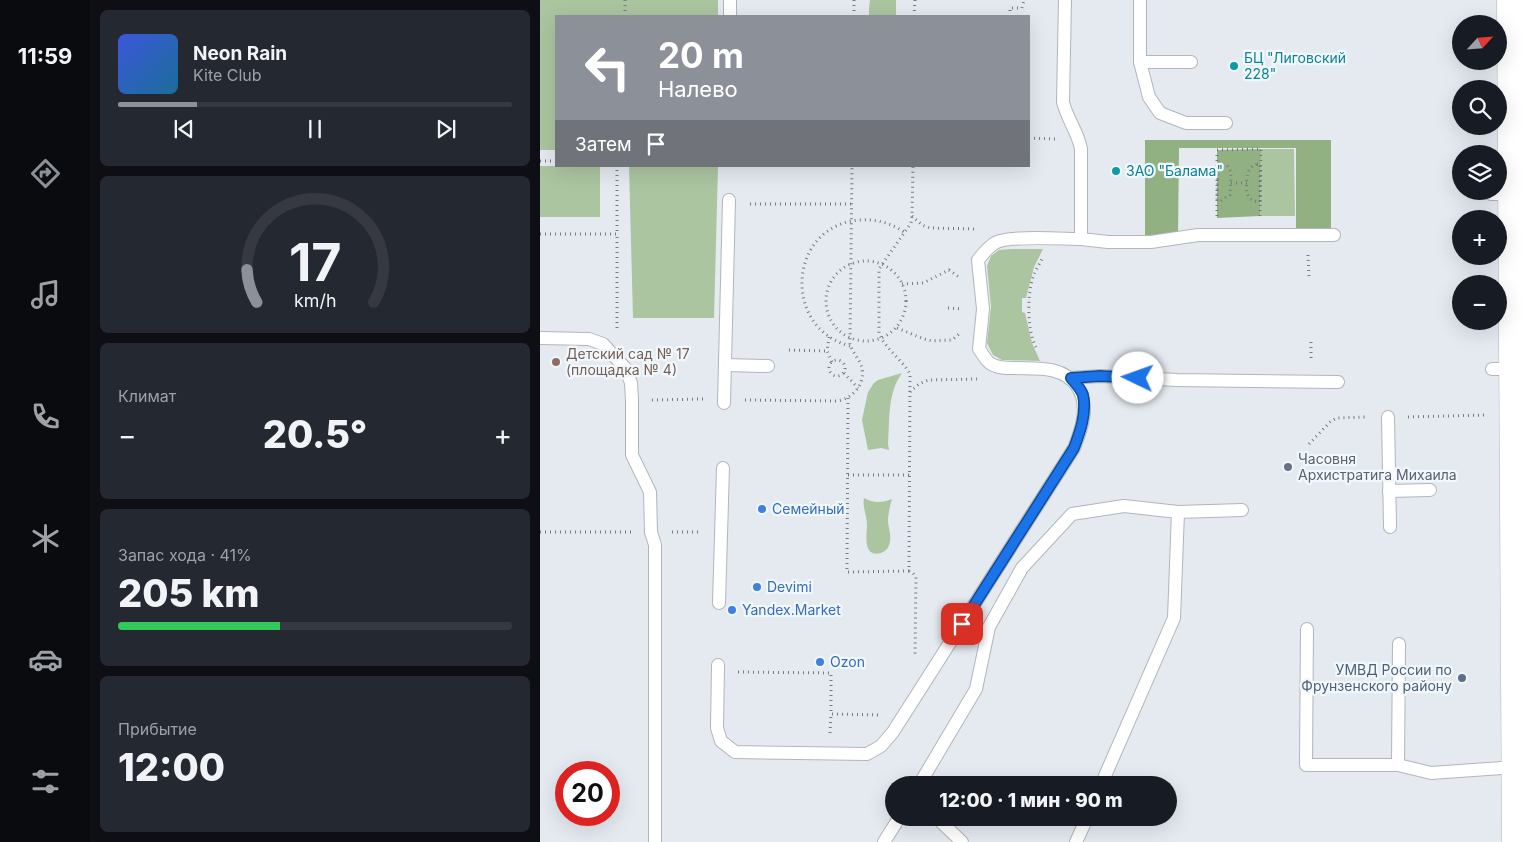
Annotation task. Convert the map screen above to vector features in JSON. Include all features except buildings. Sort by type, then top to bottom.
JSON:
[{"type":"street","points":[[1515,5],[1502,194],[1518,291],[1511,366],[1516,842]]},
{"type":"lane","points":[[1065,0],[1063,102],[1079,137],[1081,149],[1081,239]]},
{"type":"lane","points":[[1140,0],[1140,62],[1149,97],[1160,113],[1186,123],[1226,123]]},
{"type":"lane","points":[[730,1],[730,15]]},
{"type":"lane","points":[[1140,62],[1191,62]]},
{"type":"lane","points":[[724,402],[729,200]]},
{"type":"lane","points":[[718,669],[717,728],[721,740],[735,752],[867,754],[881,746],[893,732],[1074,448],[1084,415],[1083,394],[1071,378],[1055,369],[1000,368],[990,363],[979,349],[983,309],[978,260],[997,242],[1010,239],[1081,239],[1108,242],[1151,242],[1198,234],[1334,235]]},
{"type":"lane","points":[[540,338],[589,339],[602,344],[626,369],[631,383],[632,455],[650,492],[651,532],[655,545],[654,842]]},
{"type":"lane","points":[[725,365],[768,366]]},
{"type":"lane","points":[[1071,378],[1100,376],[1177,380],[1338,382]]},
{"type":"lane","points":[[1388,417],[1390,527]]},
{"type":"lane","points":[[719,603],[723,468]]},
{"type":"lane","points":[[1389,491],[1430,490]]},
{"type":"lane","points":[[924,776],[976,689],[989,627],[1022,568],[1072,514],[1124,506],[1178,512],[1242,510]]},
{"type":"lane","points":[[1105,776],[1174,618],[1178,512]]},
{"type":"lane","points":[[1307,629],[1306,765],[1398,765],[1431,773],[1516,767]]},
{"type":"lane","points":[[1398,765],[1399,644]]},
{"type":"lane","points":[[884,842],[894,826]]},
{"type":"lane","points":[[945,826],[962,842]]},
{"type":"lane","points":[[1076,842],[1083,826]]},
{"type":"path","points":[[625,0],[625,15]]},
{"type":"path","points":[[854,0],[854,15]]},
{"type":"path","points":[[914,15],[915,0]]},
{"type":"path","points":[[1010,15],[1010,8],[1022,8],[1024,0]]},
{"type":"path","points":[[1030,138],[1054,138],[1062,143]]},
{"type":"path","points":[[1217,234],[1217,151],[1261,149],[1260,235]]},
{"type":"path","points":[[540,161],[555,161]]},
{"type":"path","points":[[1217,200],[1230,195],[1231,183],[1230,168],[1222,163],[1218,163]]},
{"type":"path","points":[[1260,164],[1252,166],[1249,170],[1247,183],[1248,197],[1256,202],[1260,202]]},
{"type":"path","points":[[617,167],[617,358]]},
{"type":"path","points":[[769,400],[838,401],[848,398],[858,388],[862,378],[861,365],[852,351],[850,339],[852,167]]},
{"type":"path","points":[[909,572],[910,378],[908,371],[878,333],[879,270],[911,223],[913,167]]},
{"type":"path","points":[[1231,183],[1247,183]]},
{"type":"path","points":[[771,204],[852,204]]},
{"type":"path","points":[[912,216],[922,225],[930,228],[981,229]]},
{"type":"path","points":[[851,346],[842,344],[829,337],[809,316],[803,299],[802,273],[806,258],[821,237],[836,226],[852,220],[869,219],[882,222],[898,227],[904,232]]},
{"type":"path","points":[[540,234],[617,234]]},
{"type":"path","points":[[1038,351],[1034,344],[1031,330],[1030,294],[1033,278],[1046,252]]},
{"type":"path","points":[[1308,255],[1309,276]]},
{"type":"path","points":[[869,260],[882,264],[892,270],[901,280],[906,292],[907,304],[904,317],[897,328],[881,339],[863,342],[850,339],[840,333],[831,323],[825,298],[828,286],[835,275],[845,266],[869,260]]},
{"type":"path","points":[[902,284],[923,283],[949,270],[961,278]]},
{"type":"path","points":[[897,328],[932,341],[952,340],[959,336],[961,329]]},
{"type":"path","points":[[829,337],[827,351],[832,362]]},
{"type":"path","points":[[1310,381],[1311,342]]},
{"type":"path","points":[[789,350],[827,351]]},
{"type":"path","points":[[840,360],[844,363],[844,373],[834,376],[829,368],[832,362],[840,360]]},
{"type":"path","points":[[844,373],[858,388]]},
{"type":"path","points":[[910,392],[919,384],[928,380],[984,379]]},
{"type":"path","points":[[848,398],[848,572],[909,572],[916,577],[915,661]]},
{"type":"path","points":[[632,400],[694,399],[724,402]]},
{"type":"path","points":[[1309,444],[1331,421],[1337,418],[1490,415]]},
{"type":"path","points":[[848,475],[909,475]]},
{"type":"path","points":[[651,532],[706,532],[706,518],[722,518]]},
{"type":"path","points":[[540,532],[612,532]]},
{"type":"path","points":[[718,669],[831,674],[830,714],[883,715]]},
{"type":"green space","points":[[540,0],[718,0],[718,15],[555,15],[555,150],[540,150]]},
{"type":"green space","points":[[870,0],[896,0],[896,15],[869,15]]},
{"type":"green space","points":[[1145,140],[1331,140],[1331,230],[1296,230],[1296,148],[1179,148],[1178,236],[1145,236]]},
{"type":"green space","points":[[1261,149],[1294,149],[1295,216],[1260,216]]},
{"type":"green space","points":[[1261,149],[1260,216],[1217,218],[1217,150]]},
{"type":"green space","points":[[540,166],[600,167],[600,217],[540,217]]},
{"type":"green space","points":[[629,167],[718,167],[714,318],[633,318]]},
{"type":"green space","points":[[1043,249],[1034,267],[1026,298],[1022,298],[1022,312],[1025,313],[1032,343],[1040,361],[1002,360],[993,355],[987,343],[991,307],[987,266],[991,256],[999,250]]},
{"type":"green space","points":[[902,373],[897,381],[892,398],[889,417],[889,450],[881,448],[868,450],[862,420],[868,392],[878,380]]},
{"type":"green space","points":[[864,498],[878,502],[892,499],[888,519],[890,542],[887,549],[881,553],[875,554],[868,549]]},
{"type":"place","name":"БЦ \"Лиговский 228\"","points":[[1234,66]]},
{"type":"place","name":"ЗАО \"Балама\"","points":[[1116,171]]},
{"type":"place","name":"Детский сад № 17 (площадка № 4)","points":[[556,362]]},
{"type":"place","name":"Часовня Архистратига Михаила","points":[[1288,467]]},
{"type":"place","name":"Семейный","points":[[762,509]]},
{"type":"place","name":"Devimi","points":[[757,587]]},
{"type":"place","name":"Yandex.Market","points":[[732,610]]},
{"type":"place","name":"Ozon","points":[[820,662]]},
{"type":"place","name":"УМВД России по Фрунзенского району","points":[[1462,678]]},
{"type":"route","points":[[962,624],[1074,448],[1084,415],[1083,394],[1071,378],[1100,376],[1138,378]]}]
